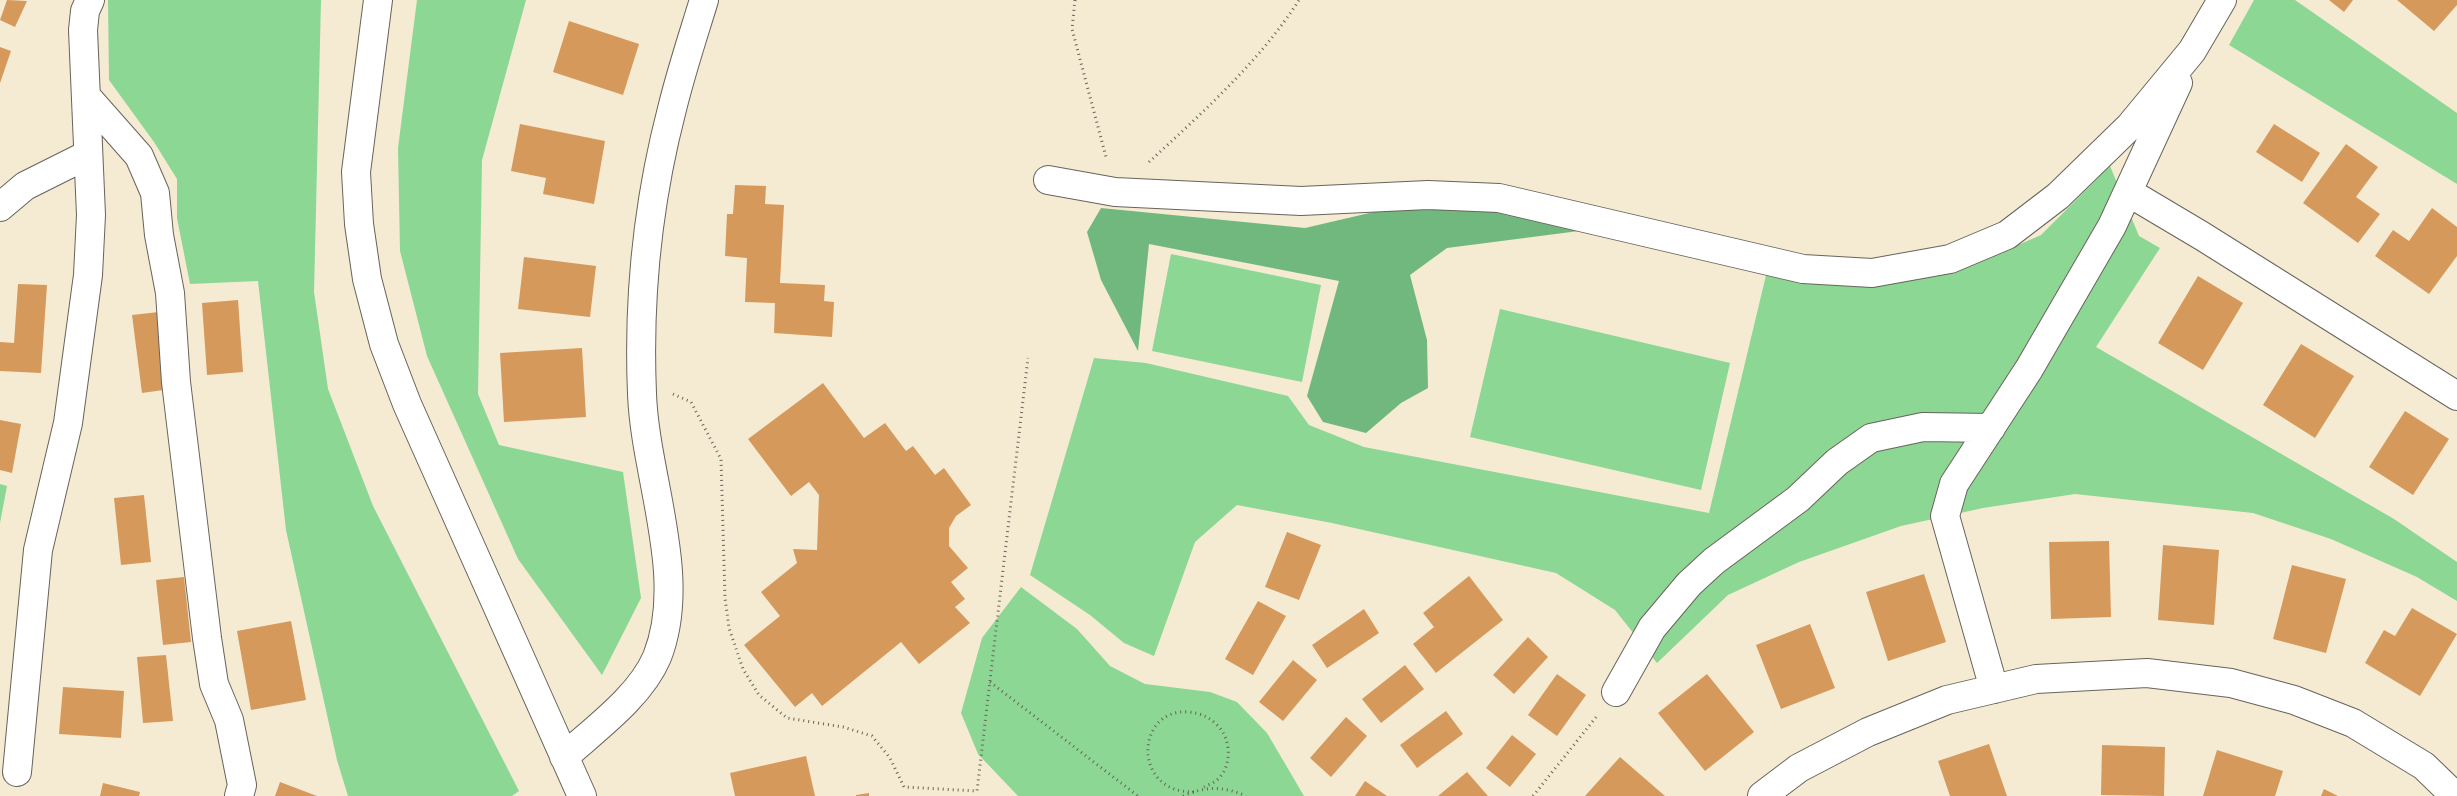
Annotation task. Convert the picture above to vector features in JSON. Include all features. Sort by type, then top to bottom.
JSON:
[{"type":"street","points":[[17,772],[38,550],[68,423],[88,275],[91,215],[83,30],[85,11],[90,0]]},
{"type":"street","points":[[378,0],[356,172],[359,224],[368,279],[384,344],[407,404],[582,796]]},
{"type":"street","points":[[564,758],[640,688],[657,657],[667,617],[669,578],[642,396],[642,295],[654,197],[672,109],[704,0]]},
{"type":"street","points":[[1994,689],[1945,516],[1954,484],[2029,370],[2112,226],[2192,50],[2222,0]]},
{"type":"street","points":[[1048,180],[1115,192],[1301,202],[1428,195],[1499,198],[1803,269],[1872,274],[1950,259],[2007,235],[2058,196],[2130,126],[2192,50]]},
{"type":"street","points":[[86,96],[139,156],[155,193],[159,235],[170,293],[177,392],[207,638],[214,684],[229,720],[242,785],[239,796]]},
{"type":"street","points":[[0,207],[25,186],[88,155]]},
{"type":"street","points":[[2128,192],[2202,236],[2457,396]]},
{"type":"street","points":[[1616,692],[1652,628],[1689,584],[1714,562],[1798,498],[1837,462],[1872,438],[1924,427],[1991,428]]},
{"type":"street","points":[[1762,796],[1799,768],[1868,732],[1947,700],[2036,679],[2147,673],[2231,683],[2294,700],[2353,723],[2424,766],[2456,796]]},
{"type":"path","points":[[1075,0],[1072,29],[1115,192],[1206,109],[1285,22],[1299,0]]},
{"type":"path","points":[[642,380],[691,402],[721,459],[725,598],[730,628],[743,669],[759,695],[787,718],[843,727],[872,736],[890,758],[904,787],[977,790],[1028,358]]},
{"type":"path","points":[[990,682],[1138,796]]},
{"type":"path","points":[[1533,796],[1616,692]]},
{"type":"path","points":[[1183,796],[1194,792],[1218,779],[1226,767],[1228,752],[1227,741],[1221,729],[1211,718],[1198,713],[1181,711],[1168,716],[1157,724],[1149,737],[1147,753],[1150,767],[1158,779],[1169,788],[1182,792],[1194,792]]},
{"type":"path","points":[[1202,788],[1224,788],[1246,796]]},
{"type":"green space","points":[[108,0],[321,0],[314,292],[328,389],[373,506],[519,791],[512,796],[348,796],[337,760],[286,530],[258,281],[190,284],[177,218],[177,179],[154,142],[109,80]]},
{"type":"green space","points":[[417,0],[526,0],[482,160],[478,394],[499,445],[623,472],[641,598],[602,675],[518,559],[427,356],[400,251],[398,148]]},
{"type":"green space","points":[[2254,0],[2295,0],[2457,113],[2457,184],[2229,45]]},
{"type":"green space","points":[[2110,166],[2139,236],[2160,248],[2096,347],[2394,519],[2457,562],[2457,601],[2417,577],[2331,539],[2253,513],[2075,494],[1983,508],[1901,526],[1799,562],[1728,595],[1657,663],[1615,610],[1556,573],[1332,523],[1237,505],[1195,542],[1154,656],[1124,643],[1090,615],[1030,575],[1094,358],[1146,363],[1288,396],[1309,425],[1364,447],[1709,513],[1768,267],[1814,284],[1890,280],[1968,267],[2041,235]]},
{"type":"green space","points":[[1421,201],[1602,228],[1447,248],[1410,275],[1427,340],[1428,388],[1401,403],[1366,433],[1323,422],[1307,396],[1339,281],[1149,244],[1138,351],[1101,280],[1087,232],[1101,208],[1305,228]]},
{"type":"green space","points":[[1171,254],[1321,285],[1302,382],[1152,351]]},
{"type":"green space","points":[[1500,309],[1730,363],[1701,490],[1470,437]]},
{"type":"green space","points":[[0,484],[7,486],[0,523]]},
{"type":"green space","points":[[1021,587],[1077,629],[1110,666],[1145,684],[1210,692],[1237,702],[1267,733],[1304,796],[1018,796],[978,754],[961,713],[982,638]]},
{"type":"building","points":[[7,0],[27,1],[15,27],[0,20]]},
{"type":"building","points":[[2329,0],[2353,0],[2344,12]]},
{"type":"building","points":[[2397,0],[2457,0],[2457,5],[2434,31]]},
{"type":"building","points":[[569,21],[639,44],[623,95],[553,72]]},
{"type":"building","points":[[0,47],[11,51],[0,83]]},
{"type":"building","points":[[520,124],[605,141],[594,204],[543,194],[546,178],[511,171]]},
{"type":"building","points":[[2274,124],[2320,153],[2302,182],[2256,152]]},
{"type":"building","points":[[2346,144],[2378,167],[2356,197],[2380,214],[2358,243],[2303,203]]},
{"type":"building","points":[[735,185],[766,186],[765,204],[784,205],[780,283],[825,285],[824,301],[834,302],[832,337],[774,333],[775,303],[745,302],[747,258],[725,256],[727,214],[733,214]]},
{"type":"building","points":[[2432,208],[2457,227],[2457,256],[2429,294],[2375,256],[2393,230],[2409,241]]},
{"type":"building","points":[[524,257],[596,266],[590,317],[518,309]]},
{"type":"building","points":[[2198,276],[2243,303],[2203,370],[2158,343]]},
{"type":"building","points":[[18,284],[47,285],[41,373],[0,371],[0,342],[14,343]]},
{"type":"building","points":[[238,300],[243,372],[207,375],[202,303]]},
{"type":"building","points":[[159,312],[170,389],[142,393],[132,315]]},
{"type":"building","points":[[2301,344],[2354,376],[2315,438],[2263,405]]},
{"type":"building","points":[[582,348],[586,417],[504,422],[500,353]]},
{"type":"building","points":[[823,383],[864,438],[885,423],[906,451],[913,446],[935,475],[944,468],[971,505],[956,516],[949,528],[949,546],[968,568],[951,582],[965,599],[955,607],[970,623],[919,664],[901,642],[822,706],[812,693],[795,707],[744,645],[780,616],[761,592],[797,563],[793,549],[817,550],[819,495],[809,482],[791,496],[748,439]]},
{"type":"building","points":[[2405,411],[2449,439],[2413,495],[2369,467]]},
{"type":"building","points":[[0,420],[21,424],[12,473],[0,470]]},
{"type":"building","points":[[144,495],[151,562],[121,565],[114,498]]},
{"type":"building","points":[[1287,532],[1321,545],[1299,600],[1265,587]]},
{"type":"building","points":[[2109,541],[2111,617],[2051,619],[2049,542]]},
{"type":"building","points":[[2163,545],[2219,550],[2214,625],[2158,620]]},
{"type":"building","points":[[2292,565],[2346,579],[2326,653],[2273,639]]},
{"type":"building","points":[[1924,574],[1946,642],[1888,661],[1866,592]]},
{"type":"building","points":[[1469,576],[1503,620],[1436,673],[1413,644],[1434,627],[1423,613]]},
{"type":"building","points":[[184,577],[191,642],[163,645],[156,580]]},
{"type":"building","points":[[1258,601],[1286,616],[1253,675],[1225,659]]},
{"type":"building","points":[[2412,608],[2457,634],[2420,696],[2365,663],[2384,630],[2395,636]]},
{"type":"building","points":[[1364,609],[1379,633],[1327,668],[1312,645]]},
{"type":"building","points":[[291,621],[306,700],[251,710],[237,631]]},
{"type":"building","points":[[1810,624],[1835,688],[1781,709],[1756,645]]},
{"type":"building","points":[[1528,637],[1548,657],[1514,694],[1493,675]]},
{"type":"building","points":[[166,655],[173,721],[143,723],[137,657]]},
{"type":"building","points":[[1293,660],[1317,680],[1283,721],[1259,702]]},
{"type":"building","points":[[1405,665],[1424,689],[1381,723],[1362,699]]},
{"type":"building","points":[[1557,674],[1586,695],[1557,736],[1528,715]]},
{"type":"building","points":[[1707,674],[1754,732],[1705,771],[1658,713]]},
{"type":"building","points":[[63,687],[124,691],[121,738],[59,734]]},
{"type":"building","points":[[1446,711],[1463,734],[1417,768],[1400,745]]},
{"type":"building","points":[[1346,717],[1367,736],[1331,777],[1310,758]]},
{"type":"building","points":[[1512,735],[1536,754],[1510,787],[1486,768]]},
{"type":"building","points":[[1989,744],[2007,796],[1950,796],[1938,761]]},
{"type":"building","points":[[2102,745],[2165,747],[2164,796],[2101,795]]},
{"type":"building","points":[[2217,750],[2283,771],[2275,796],[2203,796]]},
{"type":"building","points":[[806,756],[815,796],[735,796],[730,773]]},
{"type":"building","points":[[1620,757],[1665,796],[1585,796]]},
{"type":"building","points":[[1467,772],[1488,796],[1438,796]]},
{"type":"building","points":[[1365,781],[1387,796],[1355,796]]},
{"type":"building","points":[[280,782],[317,796],[275,796]]},
{"type":"building","points":[[103,783],[140,792],[139,796],[100,796]]},
{"type":"building","points":[[2324,789],[2338,796],[2321,796]]},
{"type":"building","points":[[869,793],[869,796],[856,796],[856,795]]}]
